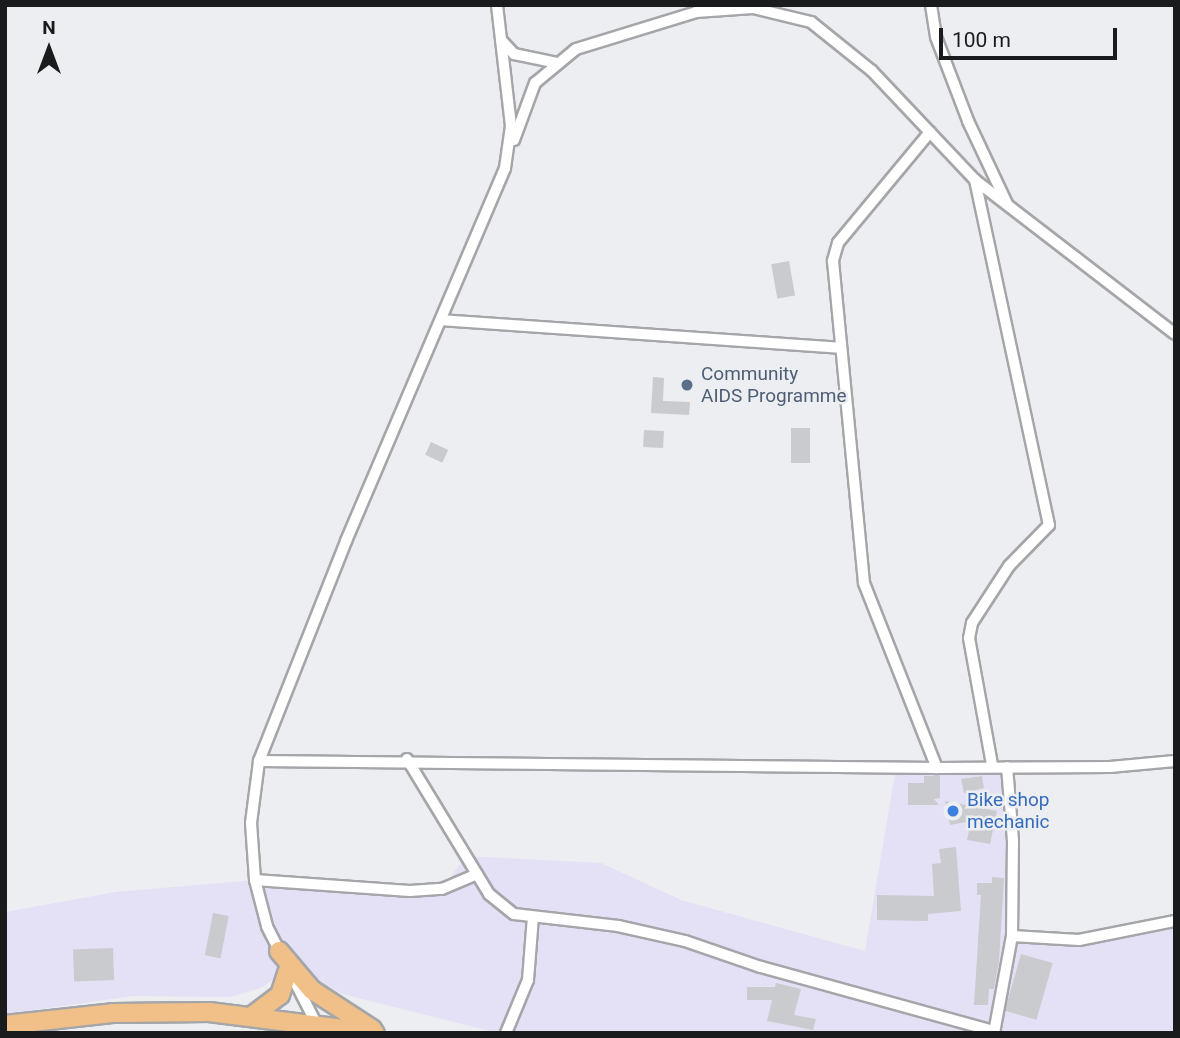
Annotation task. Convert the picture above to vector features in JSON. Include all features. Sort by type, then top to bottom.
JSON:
[{"type":"main road","points":[[279,951],[312,990],[376,1033]]},
{"type":"main road","points":[[252,1016],[280,995],[288,970]]},
{"type":"main road","points":[[7,1028],[114,1013],[252,1016],[319,1029],[376,1033]]},
{"type":"street","points":[[497,5],[511,148]]},
{"type":"street","points":[[931,5],[936,37],[968,121],[1008,207]]},
{"type":"street","points":[[319,1029],[267,926],[255,880],[251,823],[259,761],[302,649],[441,320],[535,83],[558,63],[576,49],[696,12],[753,8],[811,22],[872,71],[975,180],[1175,334]]},
{"type":"street","points":[[501,40],[514,54],[558,63]]},
{"type":"street","points":[[930,132],[834,252],[838,348],[864,583],[937,768]]},
{"type":"street","points":[[975,180],[1049,525],[1009,566],[972,623],[969,638],[992,765]]},
{"type":"street","points":[[441,320],[838,348]]},
{"type":"street","points":[[259,761],[407,760],[937,768],[992,765],[1111,767],[1175,761]]},
{"type":"street","points":[[407,760],[477,874],[500,904],[514,914],[605,924],[685,941],[761,967],[994,1032],[1013,936],[1013,841],[1007,767]]},
{"type":"street","points":[[255,880],[410,891],[442,889],[477,874]]},
{"type":"street","points":[[506,1033],[528,980],[533,917]]},
{"type":"street","points":[[1013,936],[1079,940],[1175,921]]},
{"type":"shaded area","points":[[896,767],[1007,767],[1013,936],[1079,940],[1175,921],[1175,1033],[498,1033],[346,995],[288,970],[261,988],[231,997],[133,996],[5,1014],[5,912],[115,892],[255,880],[442,889],[466,856],[601,863],[681,900],[865,951]]},
{"type":"building","points":[[789,261],[795,295],[777,299],[771,264]]},
{"type":"building","points":[[653,377],[664,378],[663,401],[690,402],[689,415],[651,413]]},
{"type":"building","points":[[791,428],[810,428],[810,463],[791,463]]},
{"type":"building","points":[[644,430],[664,431],[663,448],[643,447]]},
{"type":"building","points":[[431,442],[448,450],[442,463],[425,455]]},
{"type":"building","points":[[924,776],[940,776],[940,798],[934,799],[939,805],[908,805],[908,783],[924,783]]},
{"type":"building","points":[[982,776],[984,788],[964,793],[961,779]]},
{"type":"building","points":[[945,801],[997,811],[990,844],[967,840],[971,821],[950,825]]},
{"type":"building","points":[[956,847],[961,911],[928,914],[928,921],[877,920],[877,895],[934,896],[932,864],[941,863],[939,849]]},
{"type":"building","points":[[992,877],[1004,878],[999,961],[994,989],[989,989],[988,1005],[974,1005],[981,895],[977,895],[977,883],[992,883]]},
{"type":"building","points":[[213,913],[229,916],[221,958],[205,955]]},
{"type":"building","points":[[113,948],[114,980],[74,981],[73,949]]},
{"type":"building","points":[[1021,954],[1053,963],[1036,1020],[1005,1011]]},
{"type":"building","points":[[776,983],[801,989],[794,1015],[816,1019],[813,1030],[767,1021],[772,1000],[747,1000],[747,987],[775,987]]},
{"type":"place","name":"Community AIDS Programme","points":[[687,385]]},
{"type":"place","name":"Bike shop mechanic","points":[[953,811]]}]
